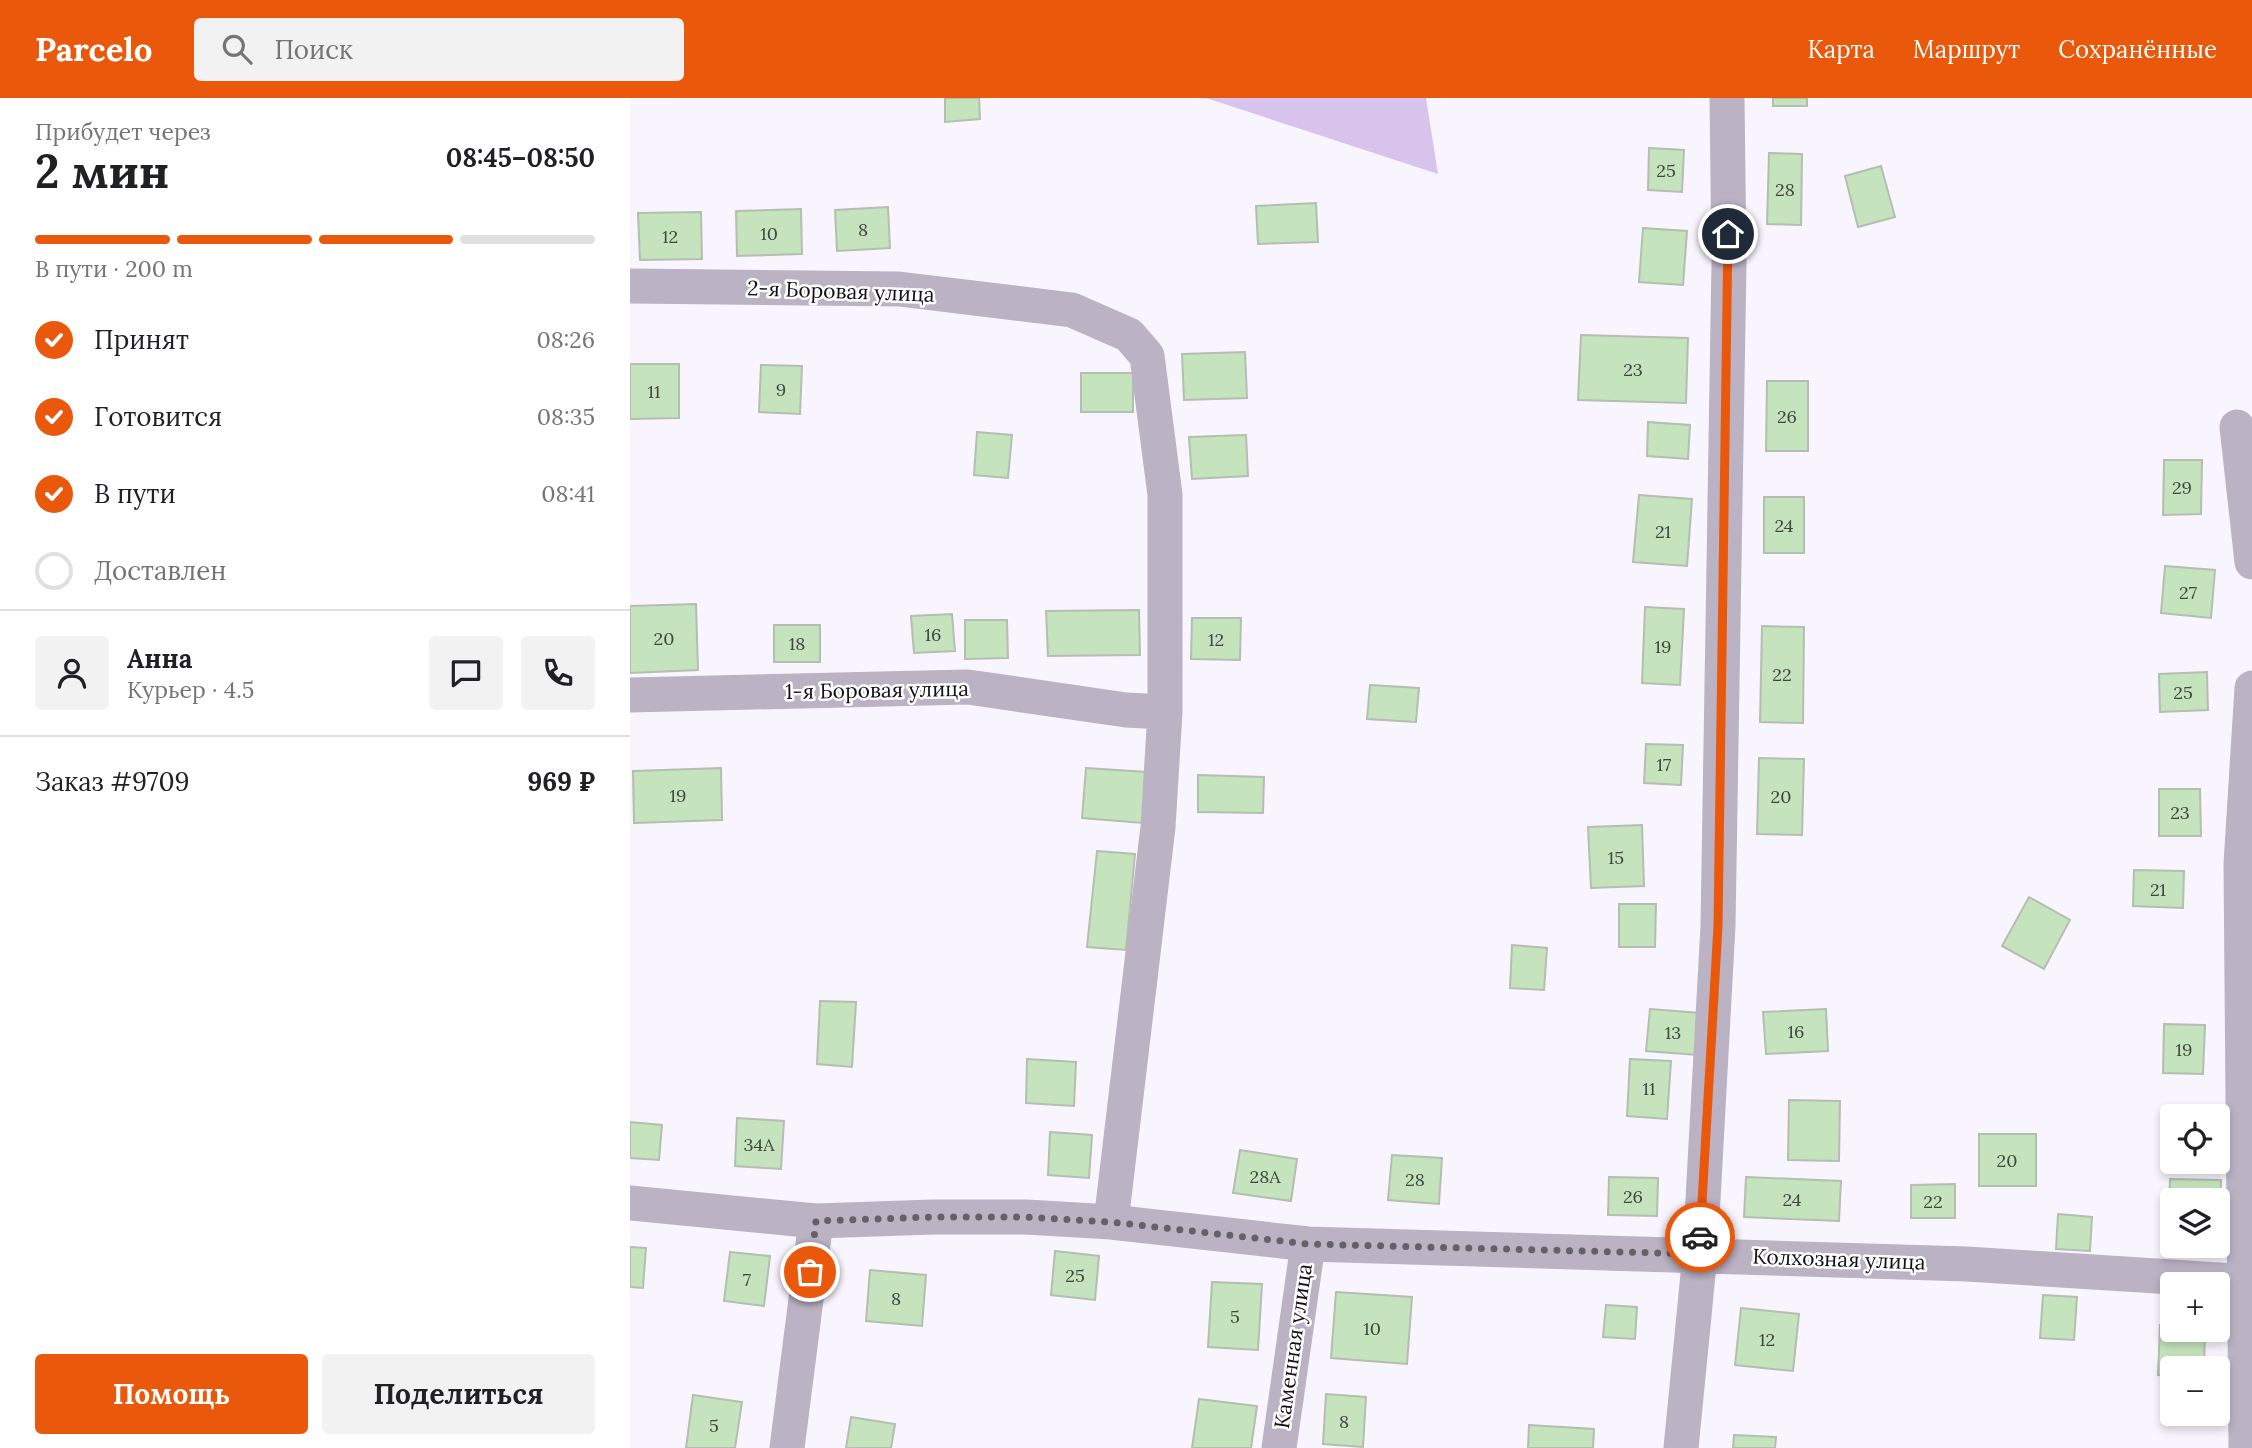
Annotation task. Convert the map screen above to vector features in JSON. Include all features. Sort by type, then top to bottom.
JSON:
[{"type":"street","points":[[1681,1448],[1699,1254],[1718,926],[1729,261],[1727,98]]},
{"type":"street","name":"2-я Боровая улица","points":[[630,286],[899,289],[1072,310],[1129,335],[1147,356],[1165,495],[1165,712]]},
{"type":"street","points":[[2236,427],[2252,562]]},
{"type":"street","name":"1-я Боровая улица","points":[[630,695],[968,687],[1126,710],[1165,712]]},
{"type":"street","points":[[2246,1448],[2249,1281],[2247,857],[2252,688]]},
{"type":"street","points":[[1111,1222],[1158,827],[1165,712]]},
{"type":"street","name":"Колхозная улица","points":[[630,1203],[816,1221],[1026,1217],[1111,1222],[1308,1244],[1966,1264],[2249,1281]]},
{"type":"street","points":[[787,1448],[816,1221]]},
{"type":"street","name":"Каменная улица","points":[[1279,1448],[1308,1244]]},
{"type":"shaded area","points":[[1206,98],[1426,98],[1438,174]]},
{"type":"building","points":[[945,98],[979,98],[980,119],[945,122]]},
{"type":"building","points":[[1773,98],[1807,98],[1807,106],[1773,106]]},
{"type":"building","points":[[1649,148],[1684,150],[1682,192],[1648,190]]},
{"type":"building","points":[[1769,153],[1802,154],[1801,225],[1767,224]]},
{"type":"building","points":[[1881,166],[1895,217],[1858,227],[1845,176]]},
{"type":"building","points":[[1316,203],[1318,242],[1258,244],[1256,206]]},
{"type":"building","points":[[888,207],[890,248],[837,251],[835,210]]},
{"type":"building","points":[[801,209],[802,254],[737,256],[736,211]]},
{"type":"building","points":[[701,212],[702,259],[640,260],[638,213]]},
{"type":"building","points":[[1643,228],[1687,231],[1683,285],[1639,282]]},
{"type":"building","points":[[1581,335],[1688,338],[1686,403],[1578,400]]},
{"type":"building","points":[[1245,352],[1247,398],[1184,400],[1182,354]]},
{"type":"building","points":[[630,364],[679,364],[679,418],[630,419]]},
{"type":"building","points":[[761,365],[802,366],[800,414],[759,412]]},
{"type":"building","points":[[1081,373],[1133,373],[1133,412],[1081,412]]},
{"type":"building","points":[[1767,381],[1808,381],[1808,451],[1766,451]]},
{"type":"building","points":[[1648,422],[1690,425],[1688,459],[1647,456]]},
{"type":"building","points":[[977,432],[1012,435],[1008,478],[974,475]]},
{"type":"building","points":[[1246,435],[1248,476],[1192,479],[1189,437]]},
{"type":"building","points":[[2164,460],[2202,460],[2201,514],[2163,515]]},
{"type":"building","points":[[1639,495],[1692,499],[1687,566],[1633,562]]},
{"type":"building","points":[[1764,497],[1804,497],[1804,553],[1764,553]]},
{"type":"building","points":[[2165,566],[2215,570],[2211,618],[2161,613]]},
{"type":"building","points":[[696,604],[698,670],[630,673],[630,606]]},
{"type":"building","points":[[1645,607],[1684,609],[1680,685],[1642,683]]},
{"type":"building","points":[[1139,610],[1140,655],[1048,656],[1046,611]]},
{"type":"building","points":[[952,614],[955,651],[914,653],[911,616]]},
{"type":"building","points":[[1192,618],[1241,618],[1240,660],[1191,659]]},
{"type":"building","points":[[965,620],[1007,620],[1008,658],[965,659]]},
{"type":"building","points":[[774,625],[820,625],[820,662],[774,662]]},
{"type":"building","points":[[1762,626],[1804,627],[1803,723],[1760,722]]},
{"type":"building","points":[[2207,672],[2208,710],[2160,712],[2159,674]]},
{"type":"building","points":[[1370,685],[1419,688],[1416,722],[1367,719]]},
{"type":"building","points":[[1646,744],[1683,745],[1681,785],[1644,783]]},
{"type":"building","points":[[1759,758],[1804,759],[1802,835],[1757,834]]},
{"type":"building","points":[[721,768],[722,820],[634,823],[633,771]]},
{"type":"building","points":[[1086,768],[1147,772],[1143,823],[1082,818]]},
{"type":"building","points":[[1198,775],[1264,777],[1263,813],[1198,812]]},
{"type":"building","points":[[2159,789],[2200,789],[2201,836],[2159,836]]},
{"type":"building","points":[[1642,825],[1644,886],[1591,888],[1588,827]]},
{"type":"building","points":[[1097,851],[1135,854],[1126,950],[1087,947]]},
{"type":"building","points":[[2134,870],[2184,871],[2183,908],[2133,906]]},
{"type":"building","points":[[2029,897],[2070,920],[2044,969],[2002,946]]},
{"type":"building","points":[[1619,904],[1656,904],[1655,947],[1619,947]]},
{"type":"building","points":[[1512,945],[1547,948],[1544,990],[1510,988]]},
{"type":"building","points":[[820,1001],[856,1002],[852,1067],[817,1064]]},
{"type":"building","points":[[1650,1009],[1700,1013],[1697,1055],[1646,1051]]},
{"type":"building","points":[[1826,1009],[1828,1051],[1766,1054],[1763,1012]]},
{"type":"building","points":[[2164,1024],[2205,1025],[2203,1074],[2163,1073]]},
{"type":"building","points":[[1027,1059],[1076,1062],[1074,1106],[1026,1103]]},
{"type":"building","points":[[1630,1059],[1671,1061],[1667,1119],[1627,1116]]},
{"type":"building","points":[[1789,1100],[1840,1101],[1839,1161],[1788,1160]]},
{"type":"building","points":[[737,1118],[784,1121],[781,1169],[735,1166]]},
{"type":"building","points":[[630,1122],[662,1125],[659,1160],[630,1158]]},
{"type":"building","points":[[1050,1132],[1092,1135],[1089,1178],[1048,1175]]},
{"type":"building","points":[[1979,1134],[2036,1134],[2036,1186],[1979,1186]]},
{"type":"building","points":[[1240,1150],[1297,1159],[1291,1201],[1233,1193]]},
{"type":"building","points":[[1392,1155],[1442,1158],[1439,1204],[1388,1200]]},
{"type":"building","points":[[1609,1177],[1658,1178],[1657,1216],[1608,1215]]},
{"type":"building","points":[[1746,1177],[1841,1181],[1839,1221],[1744,1217]]},
{"type":"building","points":[[2170,1179],[2221,1180],[2221,1188],[2170,1188]]},
{"type":"building","points":[[1955,1184],[1955,1218],[1911,1218],[1911,1185]]},
{"type":"building","points":[[2058,1214],[2092,1217],[2090,1251],[2056,1249]]},
{"type":"building","points":[[630,1247],[646,1248],[643,1288],[630,1287]]},
{"type":"building","points":[[1055,1251],[1099,1256],[1095,1300],[1051,1295]]},
{"type":"building","points":[[730,1252],[770,1256],[764,1306],[724,1301]]},
{"type":"building","points":[[870,1270],[926,1275],[922,1326],[866,1321]]},
{"type":"building","points":[[1212,1282],[1262,1284],[1258,1350],[1208,1347]]},
{"type":"building","points":[[1336,1292],[1412,1297],[1407,1364],[1331,1358]]},
{"type":"building","points":[[2043,1295],[2077,1297],[2074,1340],[2040,1338]]},
{"type":"building","points":[[1606,1305],[1637,1307],[1635,1339],[1603,1337]]},
{"type":"building","points":[[1741,1308],[1799,1314],[1793,1371],[1735,1365]]},
{"type":"building","points":[[2160,1325],[2160,1342],[2205,1342],[2204,1356],[2160,1356],[2158,1375]]},
{"type":"building","points":[[1326,1394],[1366,1397],[1363,1447],[1323,1444]]},
{"type":"building","points":[[693,1395],[742,1402],[735,1448],[686,1448]]},
{"type":"building","points":[[1199,1399],[1257,1406],[1251,1448],[1192,1448]]},
{"type":"building","points":[[851,1417],[895,1424],[891,1448],[846,1448]]},
{"type":"building","points":[[1529,1425],[1594,1429],[1593,1448],[1528,1448]]},
{"type":"building","points":[[1734,1435],[1776,1437],[1775,1448],[1733,1448]]},
{"type":"way so far","points":[[810,1272],[816,1221],[1026,1217],[1111,1222],[1308,1244],[1699,1254],[1700,1237]]},
{"type":"route","points":[[1700,1237],[1718,926],[1728,234]]}]
